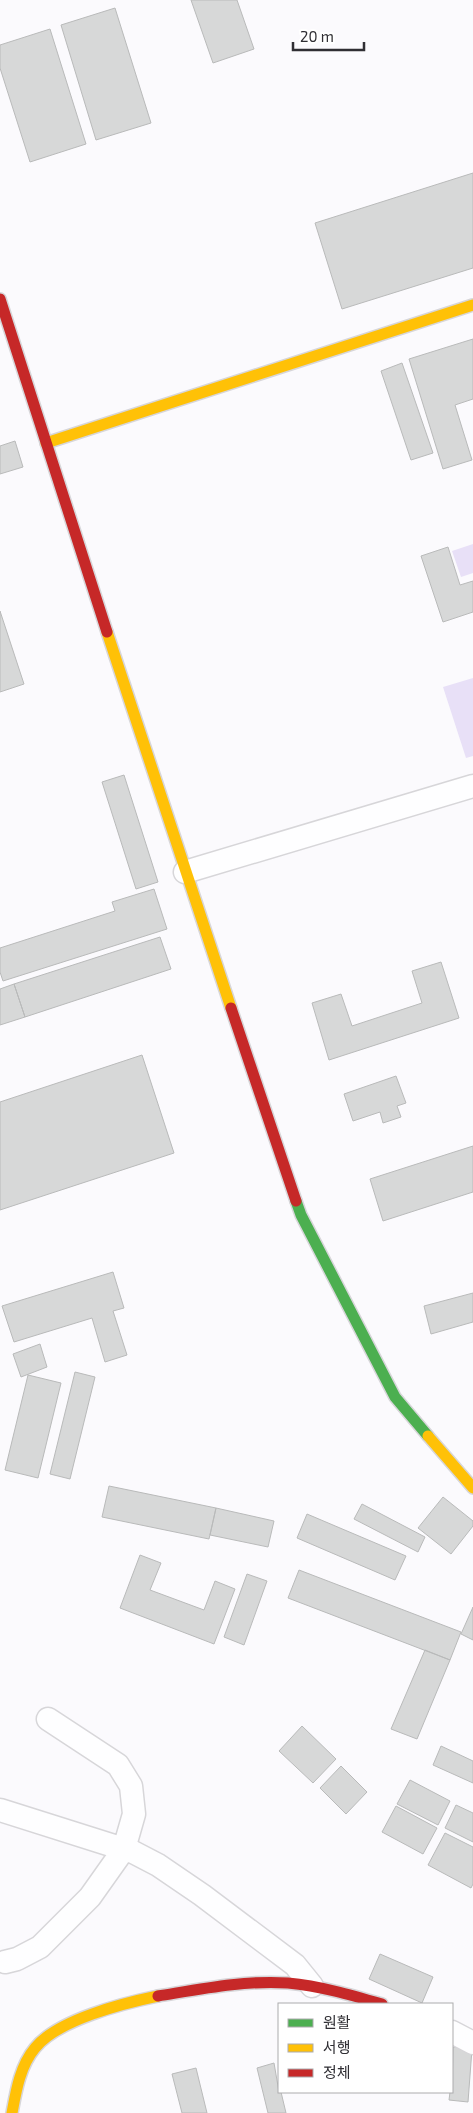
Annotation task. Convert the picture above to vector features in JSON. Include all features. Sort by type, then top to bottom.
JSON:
[{"type":"street","points":[[0,299],[185,872],[301,1215],[395,1397],[473,1488]]},
{"type":"street","points":[[46,443],[473,305]]},
{"type":"street","points":[[185,872],[473,786]]},
{"type":"street","points":[[5,1962],[17,1959],[40,1947],[90,1897],[124,1849],[134,1814],[131,1786],[118,1765],[48,1719]]},
{"type":"street","points":[[0,1810],[124,1849],[158,1865],[202,1895],[295,1965],[312,1986]]},
{"type":"street","points":[[12,2113],[26,2063],[36,2046],[53,2031],[115,2006],[204,1988],[284,1983],[312,1986],[378,2003]]},
{"type":"street","points":[[453,2033],[473,2043]]},
{"type":"shaded area","points":[[473,544],[473,573],[461,577],[452,551]]},
{"type":"shaded area","points":[[473,678],[473,756],[466,758],[443,687]]},
{"type":"building","points":[[191,0],[237,0],[254,49],[213,63]]},
{"type":"building","points":[[115,8],[151,123],[96,140],[61,25]]},
{"type":"building","points":[[50,29],[86,144],[30,162],[0,68],[0,45]]},
{"type":"building","points":[[473,173],[473,268],[342,309],[315,223]]},
{"type":"building","points":[[473,339],[473,399],[455,405],[472,460],[443,469],[409,359]]},
{"type":"building","points":[[402,363],[433,453],[411,460],[381,371]]},
{"type":"building","points":[[15,441],[23,467],[0,474],[0,446]]},
{"type":"building","points":[[448,547],[460,585],[473,581],[473,612],[443,622],[421,556]]},
{"type":"building","points":[[0,611],[24,684],[0,692]]},
{"type":"building","points":[[124,775],[158,882],[136,889],[102,782]]},
{"type":"building","points":[[154,889],[167,929],[3,981],[0,972],[0,948],[115,911],[112,902]]},
{"type":"building","points":[[160,937],[171,969],[25,1017],[14,984]]},
{"type":"building","points":[[441,962],[459,1018],[329,1060],[312,1003],[341,994],[352,1026],[422,1003],[412,971]]},
{"type":"building","points":[[14,984],[25,1017],[0,1025],[0,989]]},
{"type":"building","points":[[142,1055],[174,1153],[0,1210],[0,1102]]},
{"type":"building","points":[[396,1076],[406,1103],[397,1106],[401,1117],[383,1123],[380,1112],[353,1121],[344,1094]]},
{"type":"building","points":[[473,1146],[473,1192],[383,1221],[370,1179]]},
{"type":"building","points":[[113,1272],[124,1308],[113,1311],[127,1355],[105,1362],[92,1318],[14,1342],[2,1306]]},
{"type":"building","points":[[473,1293],[473,1322],[431,1334],[424,1306]]},
{"type":"building","points":[[40,1344],[47,1367],[21,1377],[13,1354]]},
{"type":"building","points":[[75,1372],[95,1377],[70,1479],[50,1474]]},
{"type":"building","points":[[28,1375],[61,1383],[38,1478],[5,1470]]},
{"type":"building","points":[[109,1486],[216,1508],[209,1539],[102,1517]]},
{"type":"building","points":[[443,1497],[473,1521],[473,1526],[451,1554],[418,1528]]},
{"type":"building","points":[[362,1504],[425,1537],[418,1552],[354,1519]]},
{"type":"building","points":[[216,1508],[274,1521],[268,1547],[210,1535]]},
{"type":"building","points":[[307,1514],[406,1556],[395,1580],[297,1538]]},
{"type":"building","points":[[140,1555],[161,1563],[150,1590],[204,1610],[215,1581],[235,1589],[214,1644],[120,1608]]},
{"type":"building","points":[[299,1570],[461,1632],[450,1660],[288,1598]]},
{"type":"building","points":[[247,1574],[267,1581],[244,1645],[224,1637]]},
{"type":"building","points":[[473,1607],[473,1640],[461,1634]]},
{"type":"building","points":[[425,1650],[450,1660],[417,1739],[391,1729]]},
{"type":"building","points":[[302,1726],[336,1759],[313,1783],[279,1751]]},
{"type":"building","points":[[441,1746],[473,1761],[473,1783],[433,1765]]},
{"type":"building","points":[[341,1766],[367,1792],[346,1814],[320,1788]]},
{"type":"building","points":[[410,1780],[450,1801],[438,1825],[397,1804]]},
{"type":"building","points":[[456,1805],[473,1813],[473,1842],[445,1828]]},
{"type":"building","points":[[396,1806],[437,1828],[423,1854],[382,1832]]},
{"type":"building","points":[[445,1833],[473,1847],[473,1884],[471,1888],[428,1865]]},
{"type":"building","points":[[380,1954],[433,1977],[422,2003],[369,1979]]},
{"type":"building","points":[[453,2047],[472,2049],[468,2102],[449,2100],[450,2093],[453,2093]]},
{"type":"building","points":[[274,2063],[278,2093],[281,2093],[286,2113],[268,2113],[257,2068]]},
{"type":"building","points":[[196,2068],[207,2113],[182,2113],[172,2074]]},
{"type":"traffic: fast","points":[[296,1201],[301,1215],[395,1397],[428,1436]]},
{"type":"traffic: slow","points":[[46,443],[473,305]]},
{"type":"traffic: slow","points":[[107,632],[231,1008]]},
{"type":"traffic: slow","points":[[428,1436],[473,1488]]},
{"type":"traffic: slow","points":[[12,2113],[19,2079],[26,2063],[35,2048],[45,2038],[59,2029],[92,2014],[158,1996]]},
{"type":"traffic: jam","points":[[0,299],[107,632]]},
{"type":"traffic: jam","points":[[231,1008],[296,1201]]},
{"type":"traffic: jam","points":[[158,1996],[223,1986],[272,1982],[300,1984],[378,2003]]}]
